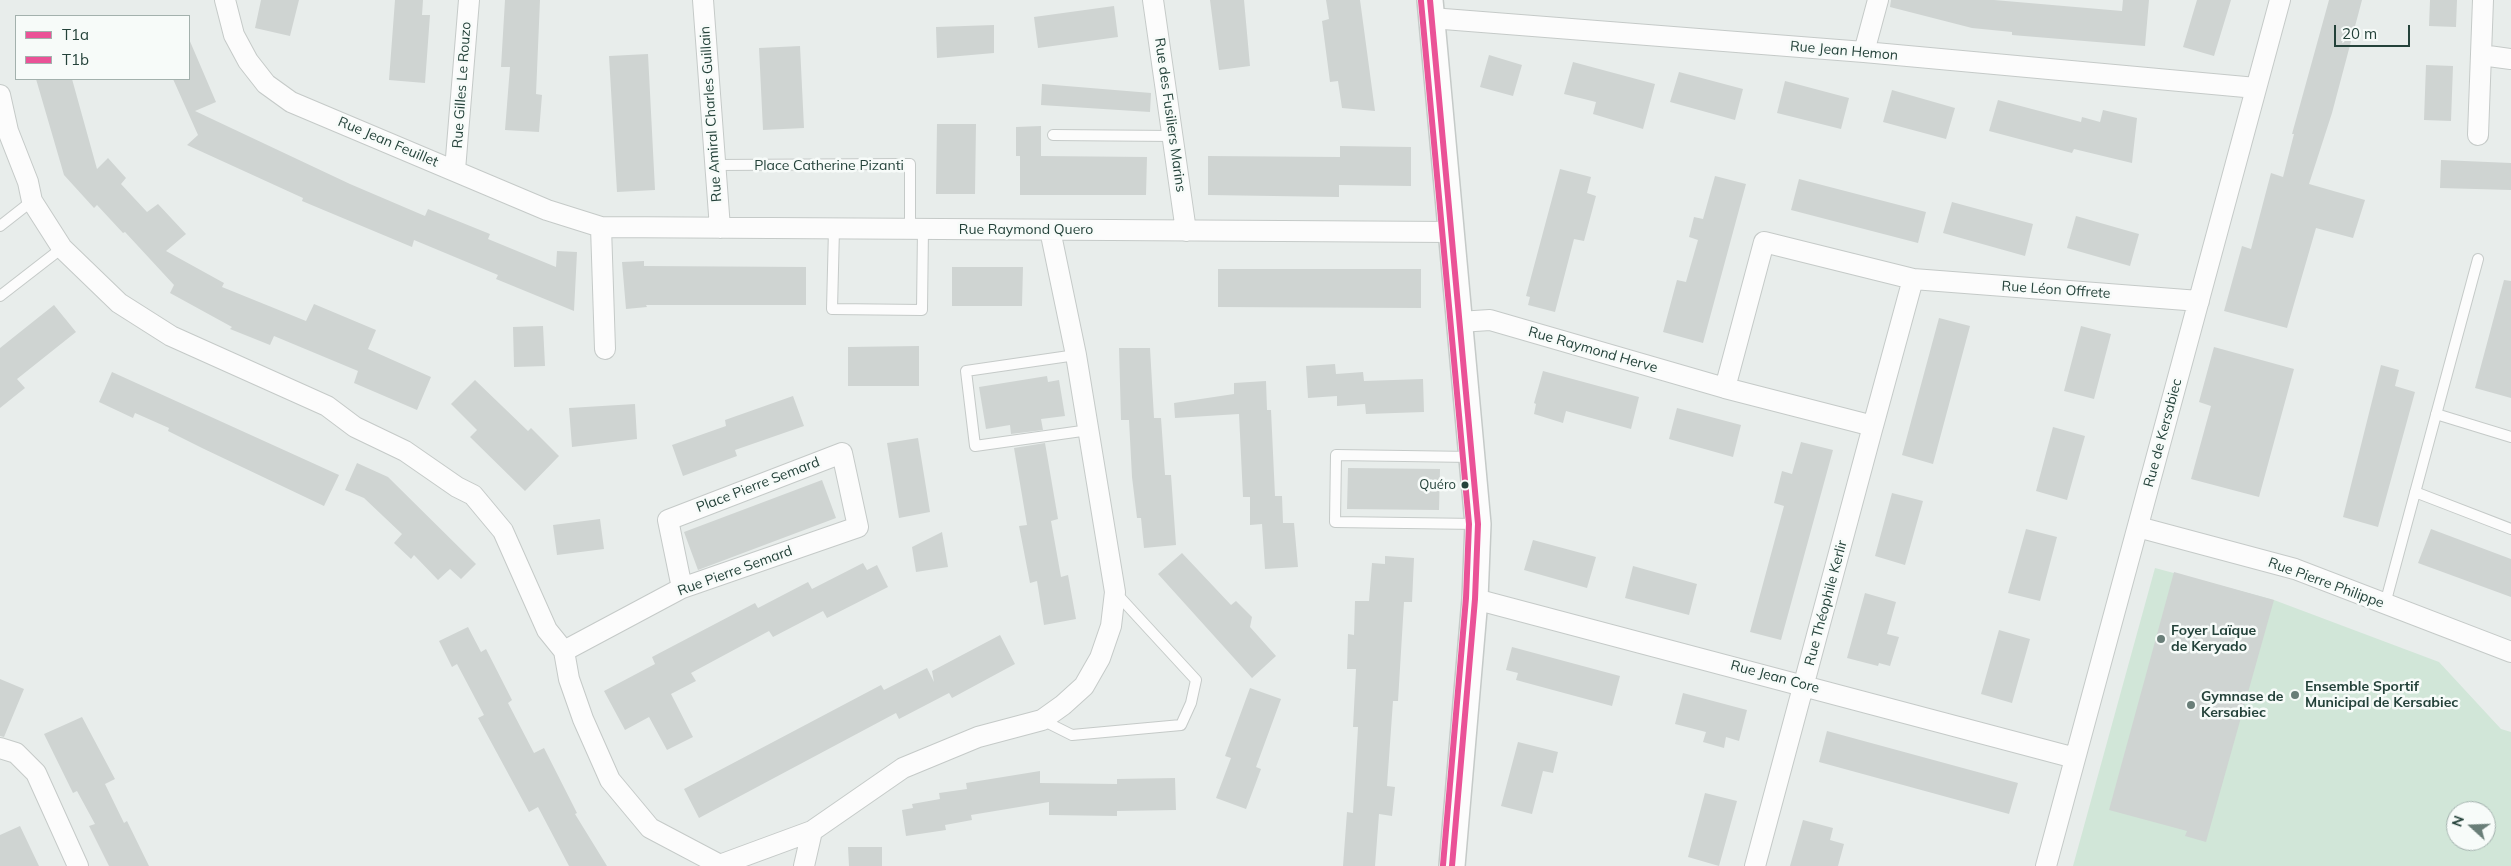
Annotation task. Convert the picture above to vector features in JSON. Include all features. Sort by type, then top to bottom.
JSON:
[{"type":"street","name":"Rue Jean Feuillet","points":[[226,0],[234,35],[248,61],[266,84],[291,102],[547,210],[601,228]]},
{"type":"street","name":"Rue Gilles Le Rouzo","points":[[455,170],[469,0]]},
{"type":"street","name":"Rue Amiral Charles Guillain","points":[[703,0],[720,228]]},
{"type":"street","name":"Rue des Fusiliers Marins","points":[[1153,0],[1186,231]]},
{"type":"street","points":[[1864,52],[1878,0]]},
{"type":"street","name":"Rue de Kersabiec","points":[[2046,866],[2280,0]]},
{"type":"street","points":[[2478,135],[2483,0]]},
{"type":"street","points":[[1430,9],[1478,524],[1475,599],[1452,866]]},
{"type":"street","name":"Rue Jean Hemon","points":[[1430,9],[2256,88]]},
{"type":"street","points":[[2481,55],[2511,59]]},
{"type":"street","points":[[0,95],[8,131],[28,182],[32,201],[62,248],[119,303],[171,336],[328,406],[355,427],[405,451],[457,487],[473,495],[504,531],[547,630],[564,651],[569,679],[580,711],[610,780],[650,828],[719,865],[812,831],[902,768],[978,736],[1042,720],[1063,706],[1084,686],[1100,658],[1111,626],[1115,592],[1076,355],[1050,230]]},
{"type":"street","points":[[601,228],[605,349]]},
{"type":"street","name":"Rue Raymond Quero","points":[[601,228],[1451,232]]},
{"type":"street","name":"Rue Léon Offrete","points":[[1725,388],[1764,242],[1913,279],[2199,300]]},
{"type":"street","name":"Rue Théophile Kerlir","points":[[1755,866],[1913,279]]},
{"type":"street","name":"Rue Raymond Herve","points":[[1459,322],[1490,320],[1725,388],[1873,426]]},
{"type":"street","name":"Place Pierre Semard","points":[[682,588],[668,520],[842,453],[858,528]]},
{"type":"street","name":"Rue Pierre Philippe","points":[[2138,527],[2295,570],[2511,652]]},
{"type":"street","name":"Rue Pierre Semard","points":[[564,651],[682,588],[858,528]]},
{"type":"street","name":"Rue Jean Core","points":[[1475,599],[1804,684],[2075,758]]},
{"type":"street","points":[[0,748],[16,753],[36,773],[78,866]]},
{"type":"street","points":[[804,866],[812,831]]},
{"type":"lane","points":[[1053,135],[1172,136]]},
{"type":"lane","name":"Place Catherine Pizanti","points":[[715,166],[910,164],[916,229]]},
{"type":"lane","points":[[0,226],[32,201]]},
{"type":"lane","points":[[834,229],[832,309],[922,310],[916,229]]},
{"type":"lane","points":[[0,296],[62,248]]},
{"type":"lane","points":[[2385,604],[2478,259]]},
{"type":"lane","points":[[1076,355],[966,371],[975,446],[1089,430]]},
{"type":"lane","points":[[2436,414],[2511,437]]},
{"type":"lane","points":[[1472,457],[1336,455],[1335,522],[1478,524]]},
{"type":"lane","points":[[2415,492],[2511,529]]},
{"type":"lane","points":[[1042,720],[1072,735],[1181,725],[1191,703],[1196,680],[1115,592]]},
{"type":"green space","name":"Ensemble Sportif Municipal de Kersabiec","points":[[2155,568],[2274,600],[2439,662],[2501,729],[2511,732],[2511,866],[2073,866]]},
{"type":"building","points":[[261,0],[299,0],[290,36],[255,28]]},
{"type":"building","points":[[395,0],[423,0],[422,15],[430,15],[425,83],[389,80]]},
{"type":"building","points":[[505,0],[540,0],[536,94],[542,95],[539,132],[505,130],[510,67],[501,67]]},
{"type":"building","points":[[1210,0],[1244,0],[1250,66],[1219,70]]},
{"type":"building","points":[[1326,0],[1360,0],[1375,111],[1342,108],[1338,81],[1330,82],[1322,21],[1329,19]]},
{"type":"building","points":[[1891,0],[1994,0],[2122,11],[2123,0],[2149,0],[2145,46],[2012,35],[2012,32],[1972,28],[1890,7]]},
{"type":"building","points":[[2197,0],[2231,0],[2214,56],[2183,47]]},
{"type":"building","points":[[2329,0],[2362,0],[2332,113],[2309,184],[2365,200],[2353,238],[2316,228],[2287,328],[2224,311],[2242,246],[2251,249],[2271,173],[2283,177],[2294,134],[2292,134]]},
{"type":"building","points":[[2430,0],[2457,0],[2456,27],[2429,26]]},
{"type":"building","points":[[1114,6],[1118,37],[1038,48],[1034,17]]},
{"type":"building","points":[[994,25],[994,53],[937,58],[936,27]]},
{"type":"building","points":[[190,41],[216,102],[195,111],[350,184],[425,216],[428,209],[490,234],[488,239],[556,267],[557,251],[577,252],[574,311],[496,279],[498,275],[414,240],[412,247],[302,201],[303,198],[187,145],[198,135],[173,80],[190,80]]},
{"type":"building","points":[[800,46],[804,128],[763,130],[759,48]]},
{"type":"building","points":[[648,54],[655,190],[617,192],[609,56]]},
{"type":"building","points":[[1489,55],[1522,65],[1513,96],[1480,87]]},
{"type":"building","points":[[1573,62],[1655,84],[1643,129],[1593,114],[1596,102],[1564,94]]},
{"type":"building","points":[[2426,65],[2453,66],[2451,121],[2424,120]]},
{"type":"building","points":[[1679,72],[1743,89],[1735,120],[1670,102]]},
{"type":"building","points":[[36,80],[72,80],[97,169],[108,158],[126,178],[121,184],[147,212],[158,204],[186,234],[166,251],[224,283],[222,287],[306,321],[314,304],[376,330],[368,349],[431,377],[417,410],[354,383],[358,371],[274,336],[270,345],[230,329],[232,327],[170,293],[174,285],[125,232],[123,233],[97,205],[94,208],[64,175]]},
{"type":"building","points":[[1785,81],[1849,98],[1841,129],[1777,113]]},
{"type":"building","points":[[1042,84],[1151,93],[1150,112],[1041,105]]},
{"type":"building","points":[[1892,90],[1955,108],[1946,139],[1883,122]]},
{"type":"building","points":[[1998,100],[2081,122],[2082,117],[2100,122],[2103,110],[2137,118],[2132,163],[2074,149],[2072,153],[1989,131]]},
{"type":"building","points":[[937,124],[976,124],[975,194],[936,194]]},
{"type":"building","points":[[1041,126],[1041,156],[1147,157],[1146,195],[1020,195],[1020,156],[1016,156],[1016,127]]},
{"type":"building","points":[[1340,146],[1411,147],[1411,186],[1339,185],[1339,197],[1208,195],[1208,156],[1340,157]]},
{"type":"building","points":[[2441,160],[2511,163],[2511,190],[2440,188]]},
{"type":"building","points":[[1560,169],[1591,177],[1587,193],[1596,196],[1584,241],[1574,239],[1555,312],[1528,305],[1530,297],[1526,296]]},
{"type":"building","points":[[1715,176],[1746,184],[1703,343],[1663,332],[1677,280],[1686,282],[1698,240],[1689,237],[1694,217],[1703,219]]},
{"type":"building","points":[[1799,179],[1926,212],[1918,243],[1791,210]]},
{"type":"building","points":[[1952,202],[2033,224],[2025,256],[1943,233]]},
{"type":"building","points":[[2076,216],[2139,234],[2130,266],[2067,248]]},
{"type":"building","points":[[644,261],[644,266],[806,267],[806,305],[646,305],[647,307],[626,309],[622,262]]},
{"type":"building","points":[[952,267],[1023,267],[1022,306],[952,306]]},
{"type":"building","points":[[1218,269],[1421,269],[1421,308],[1218,307]]},
{"type":"building","points":[[2504,280],[2511,281],[2511,398],[2475,388]]},
{"type":"building","points":[[54,305],[76,332],[17,379],[25,388],[0,408],[0,348]]},
{"type":"building","points":[[1939,318],[1970,326],[1933,464],[1902,455]]},
{"type":"building","points":[[543,326],[545,366],[514,367],[513,327]]},
{"type":"building","points":[[2081,326],[2111,334],[2094,399],[2064,391]]},
{"type":"building","points":[[919,346],[919,386],[848,386],[848,347]]},
{"type":"building","points":[[2214,347],[2294,369],[2259,497],[2191,479],[2211,406],[2199,402]]},
{"type":"building","points":[[1119,348],[1150,348],[1154,418],[1161,418],[1165,475],[1171,475],[1176,545],[1144,548],[1141,518],[1137,518],[1132,477],[1129,420],[1121,420]]},
{"type":"building","points":[[1335,364],[1336,374],[1363,372],[1364,381],[1423,379],[1424,412],[1366,414],[1365,404],[1337,406],[1337,396],[1308,398],[1306,366]]},
{"type":"building","points":[[2381,365],[2399,370],[2395,386],[2415,392],[2378,527],[2343,517]]},
{"type":"building","points":[[1543,371],[1639,397],[1631,429],[1566,411],[1563,423],[1534,414],[1536,404],[1534,403]]},
{"type":"building","points":[[112,372],[339,475],[324,506],[168,431],[169,428],[135,413],[133,418],[99,402]]},
{"type":"building","points":[[1047,376],[1048,382],[1059,380],[1065,416],[1041,419],[1043,430],[1011,434],[1010,425],[986,429],[979,387]]},
{"type":"building","points":[[475,380],[528,431],[531,428],[559,456],[525,491],[470,437],[477,430],[451,404]]},
{"type":"building","points":[[1266,381],[1267,410],[1271,410],[1275,496],[1282,496],[1283,523],[1294,523],[1298,567],[1265,569],[1262,524],[1250,525],[1250,497],[1243,497],[1239,414],[1175,418],[1174,403],[1234,394],[1234,383]]},
{"type":"building","points":[[793,396],[804,426],[735,450],[737,456],[683,476],[672,445],[726,426],[725,420]]},
{"type":"building","points":[[635,404],[637,439],[572,447],[569,408]]},
{"type":"building","points":[[1677,408],[1741,425],[1733,457],[1669,439]]},
{"type":"building","points":[[2053,427],[2085,436],[2067,500],[2036,491]]},
{"type":"building","points":[[918,438],[930,512],[899,518],[887,443]]},
{"type":"building","points":[[1801,442],[1833,450],[1781,640],[1750,632],[1784,506],[1774,503],[1782,471],[1792,474]]},
{"type":"building","points":[[1045,443],[1058,519],[1051,521],[1061,577],[1068,575],[1076,619],[1044,625],[1037,581],[1030,583],[1019,526],[1027,525],[1014,448]]},
{"type":"building","points":[[357,463],[388,477],[476,564],[461,579],[450,569],[438,580],[414,555],[411,559],[394,543],[402,534],[364,498],[345,490]]},
{"type":"building","points":[[1348,468],[1440,469],[1439,510],[1347,509]]},
{"type":"building","points":[[822,480],[836,518],[698,570],[684,532]]},
{"type":"building","points":[[1892,493],[1923,501],[1905,565],[1875,556]]},
{"type":"building","points":[[600,519],[604,549],[557,555],[553,525]]},
{"type":"building","points":[[2026,529],[2057,537],[2040,601],[2008,593]]},
{"type":"building","points":[[2431,529],[2511,559],[2511,597],[2418,563]]},
{"type":"building","points":[[942,532],[948,567],[916,572],[912,547]]},
{"type":"building","points":[[1533,540],[1596,557],[1587,588],[1524,570]]},
{"type":"building","points":[[1182,553],[1231,605],[1236,601],[1252,617],[1250,627],[1276,656],[1252,678],[1158,574]]},
{"type":"building","points":[[1385,556],[1414,558],[1412,602],[1404,602],[1398,701],[1393,701],[1387,786],[1395,787],[1392,816],[1379,814],[1375,866],[1343,866],[1347,812],[1353,813],[1358,727],[1353,727],[1356,669],[1347,669],[1348,634],[1354,635],[1355,601],[1369,601],[1372,563],[1385,564]]},
{"type":"building","points":[[863,563],[867,570],[877,565],[888,587],[827,618],[823,611],[773,637],[769,631],[691,673],[696,681],[671,694],[693,737],[667,750],[649,717],[625,730],[604,691],[655,664],[652,657],[755,603],[758,608],[808,582],[812,589]]},
{"type":"building","points":[[1633,566],[1697,584],[1689,615],[1625,598]]},
{"type":"building","name":"Gymnase de Kersabiec","points":[[2174,572],[2274,600],[2206,842],[2185,836],[2187,831],[2109,810]]},
{"type":"building","points":[[1865,593],[1896,602],[1887,634],[1899,637],[1890,666],[1879,663],[1878,666],[1847,658]]},
{"type":"building","points":[[468,627],[481,652],[486,649],[512,700],[508,703],[534,753],[544,748],[577,813],[575,814],[607,866],[569,866],[538,807],[529,812],[478,718],[484,715],[457,664],[452,667],[439,641]]},
{"type":"building","points":[[1999,630],[2030,639],[2012,703],[1981,694]]},
{"type":"building","points":[[1000,635],[1015,664],[952,698],[949,693],[899,719],[896,713],[699,818],[684,789],[881,685],[884,690],[927,668],[934,682],[932,671]]},
{"type":"building","points":[[1512,647],[1620,676],[1612,706],[1516,680],[1518,673],[1506,670]]},
{"type":"building","points":[[0,679],[24,689],[4,737],[0,736]]},
{"type":"building","points":[[1250,688],[1281,699],[1256,767],[1261,769],[1246,809],[1216,798],[1231,758],[1225,756]]},
{"type":"building","points":[[1683,693],[1747,710],[1739,741],[1726,737],[1724,748],[1703,742],[1706,732],[1675,724]]},
{"type":"building","points":[[82,717],[115,779],[105,784],[124,823],[127,821],[149,866],[109,866],[89,826],[95,824],[77,791],[73,793],[44,734]]},
{"type":"building","points":[[1827,731],[2018,783],[2009,814],[1819,762]]},
{"type":"building","points":[[1518,742],[1558,752],[1553,773],[1543,771],[1532,814],[1501,806]]},
{"type":"building","points":[[1040,771],[1040,783],[1117,784],[1117,779],[1175,778],[1176,810],[1117,811],[1117,816],[1049,815],[1049,802],[971,815],[972,820],[945,825],[946,830],[906,836],[902,810],[913,808],[912,804],[940,799],[939,793],[967,789],[966,783]]},
{"type":"building","points":[[1705,793],[1737,801],[1719,866],[1688,857]]},
{"type":"building","points":[[1803,820],[1833,828],[1830,840],[1844,844],[1838,866],[1790,866]]},
{"type":"building","points":[[20,826],[39,866],[0,866],[0,835]]},
{"type":"building","points":[[848,847],[882,847],[882,866],[849,866]]},
{"type":"transit line","name":"T1a","points":[[1430,0],[1478,524],[1475,599],[1452,866]]},
{"type":"transit line","name":"T1b","points":[[1421,1],[1469,524],[1466,598],[1443,865]]},
{"type":"place","name":"Quéro","points":[[1465,485]]},
{"type":"place","name":"Foyer Laïque de Keryado","points":[[2161,639]]},
{"type":"place","name":"Ensemble Sportif Municipal de Kersabiec","points":[[2295,695]]},
{"type":"place","name":"Gymnase de Kersabiec","points":[[2191,705]]}]
